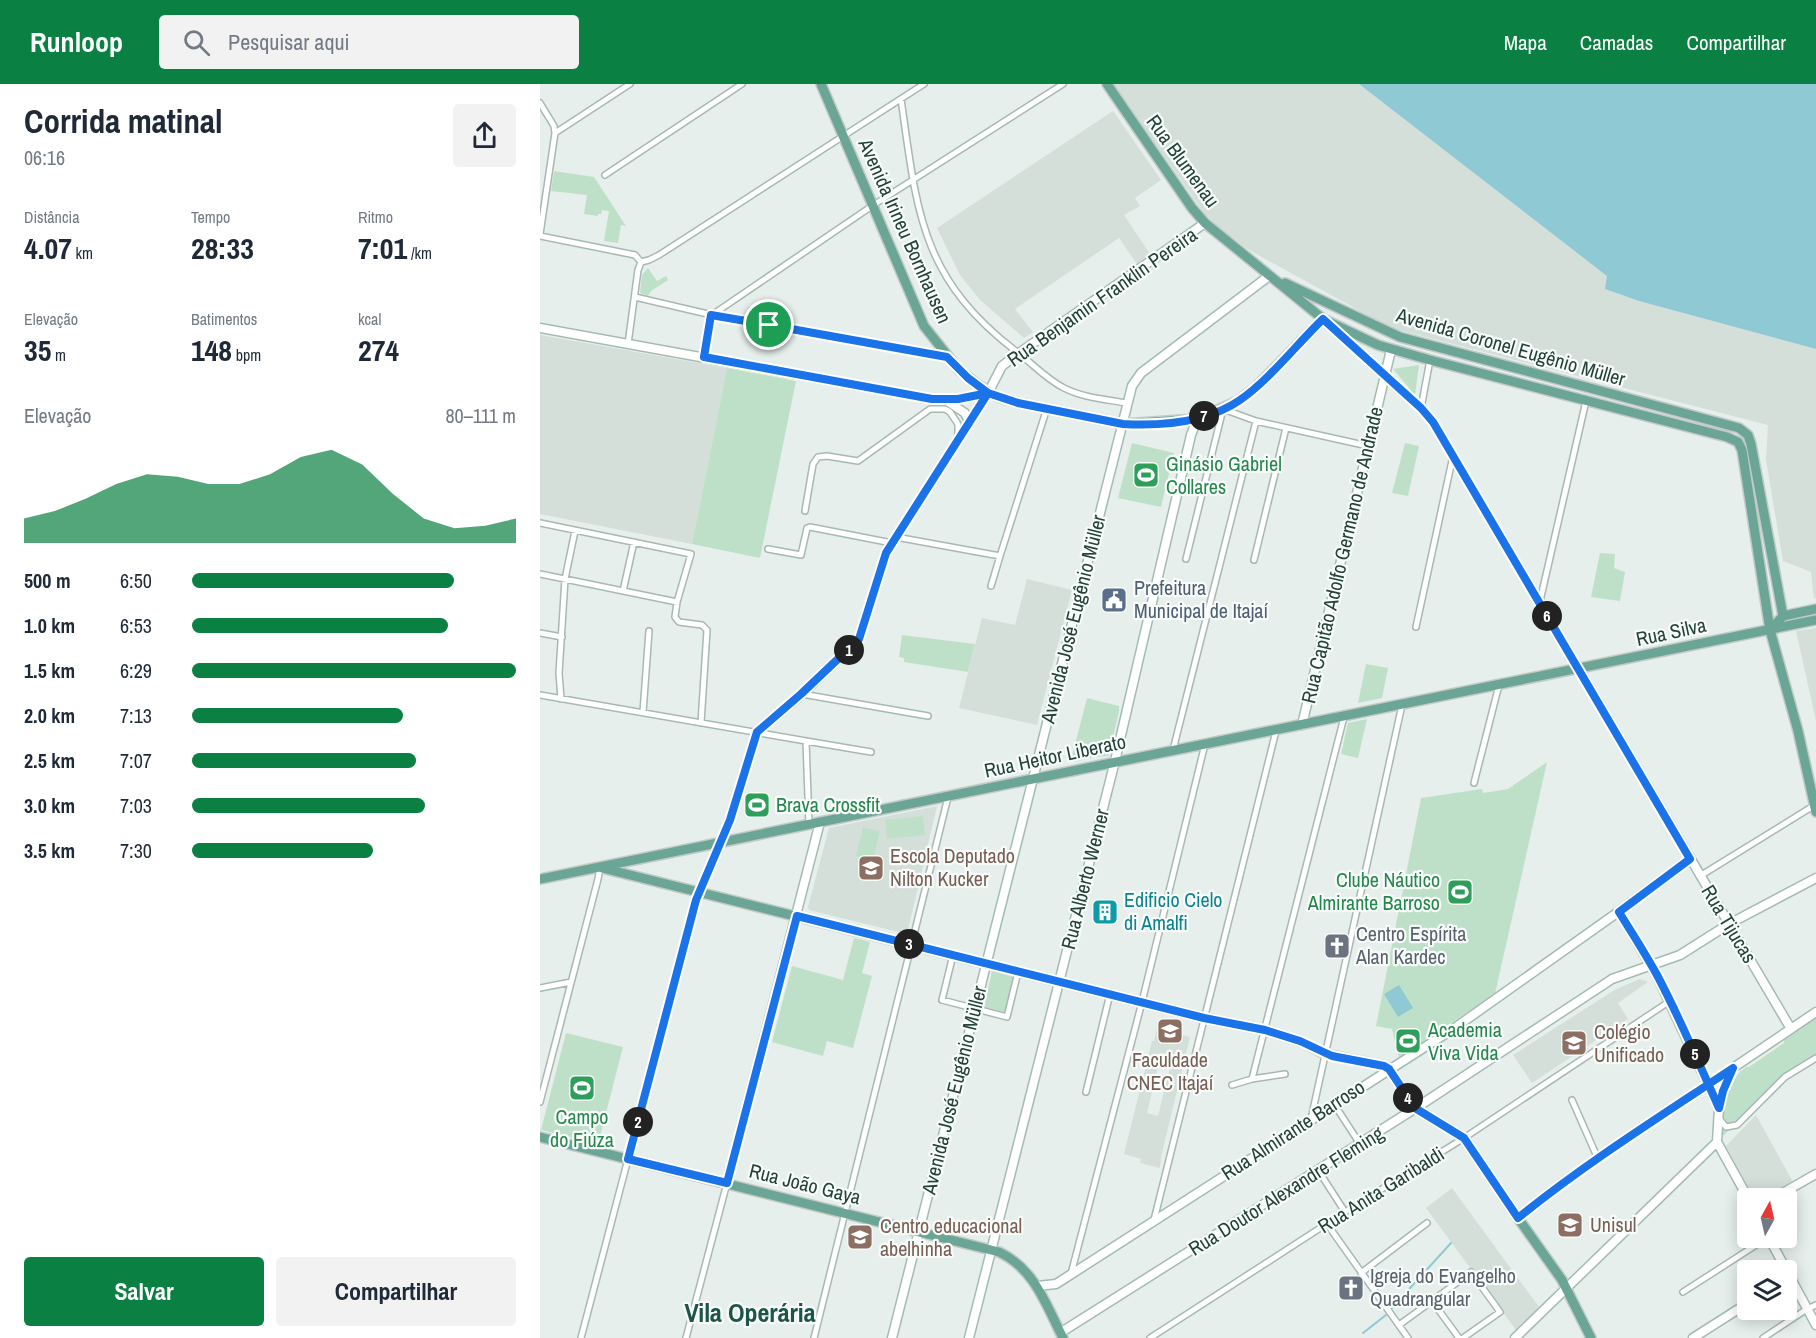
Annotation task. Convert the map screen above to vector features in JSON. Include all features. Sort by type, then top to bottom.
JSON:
[{"type":"main road","name":"Avenida Irineu Bornhausen","points":[[821,84],[920,319],[947,357],[968,378],[988,393],[1007,400],[1123,424],[1197,419],[1239,401],[1255,388],[1323,319]]},
{"type":"main road","name":"Rua Blumenau","points":[[1107,84],[1205,223],[1323,319]]},
{"type":"main road","name":"Avenida Coronel Eugênio Müller","points":[[1269,276],[1400,337],[1739,428],[1748,435],[1751,444],[1783,616]]},
{"type":"main road","name":"Avenida Coronel Eugênio Müller","points":[[1323,319],[1391,350],[1727,437],[1738,442],[1742,450],[1770,630]]},
{"type":"main road","points":[[1815,809],[1798,730],[1770,630],[1783,616],[1816,609]]},
{"type":"main road","name":"Rua Silva","points":[[1578,669],[1816,620]]},
{"type":"main road","name":"Rua Heitor Liberato","points":[[540,879],[1578,669]]},
{"type":"main road","points":[[600,867],[1204,1018],[1265,1030],[1300,1041],[1325,1054],[1372,1062],[1389,1069],[1415,1108],[1464,1138],[1567,1288],[1591,1338]]},
{"type":"main road","name":"Rua João Gaya","points":[[540,1137],[991,1249],[1011,1258],[1023,1267],[1037,1286],[1062,1336]]},
{"type":"street","points":[[555,133],[630,84]]},
{"type":"street","points":[[605,174],[742,84]]},
{"type":"street","points":[[641,262],[659,255],[924,84]]},
{"type":"street","points":[[704,357],[711,315],[872,206],[1063,84]]},
{"type":"street","points":[[901,99],[922,224],[928,243],[950,284],[982,321],[1047,377],[1064,388],[1087,396],[1126,403]]},
{"type":"street","points":[[540,103],[554,126],[555,133],[540,235],[635,255],[641,262]]},
{"type":"street","name":"Rua Benjamin Franklin Pereira","points":[[757,732],[859,639],[879,571],[894,540],[988,393],[1002,366],[1205,223]]},
{"type":"street","points":[[628,344],[641,262]]},
{"type":"street","name":"Avenida José Eugênio Müller","points":[[892,1338],[1132,386],[1141,373],[1269,276]]},
{"type":"street","points":[[635,297],[711,315],[947,357]]},
{"type":"street","name":"Rua Tijucas","points":[[1323,319],[1421,408],[1433,422],[1791,1029]]},
{"type":"street","points":[[540,328],[932,399],[947,400],[988,393]]},
{"type":"street","name":"Rua Capitão Adolfo Germano de Andrade","points":[[1302,725],[1391,350]]},
{"type":"street","points":[[1421,408],[1430,360]]},
{"type":"street","points":[[930,409],[932,399]]},
{"type":"street","points":[[947,400],[965,413],[969,422]]},
{"type":"street","points":[[1539,603],[1586,401]]},
{"type":"street","points":[[991,586],[1047,408]]},
{"type":"street","points":[[805,511],[813,464],[818,457],[827,456],[858,461],[930,409],[945,409],[950,412],[958,424],[958,439]]},
{"type":"street","points":[[1186,559],[1223,409],[1256,421],[1368,446]]},
{"type":"street","name":"Rua Alberto Werner","points":[[969,1338],[1115,761],[1186,455],[1197,419]]},
{"type":"street","points":[[1173,750],[1256,421]]},
{"type":"street","points":[[1254,560],[1287,428]]},
{"type":"street","points":[[1416,627],[1453,456]]},
{"type":"street","points":[[540,523],[691,554],[675,617],[677,621],[702,625],[708,634],[701,723]]},
{"type":"street","points":[[768,549],[801,555],[807,528],[810,527],[1000,556]]},
{"type":"street","points":[[561,699],[559,673],[565,579],[575,531]]},
{"type":"street","points":[[623,591],[634,542]]},
{"type":"street","points":[[540,574],[677,602]]},
{"type":"street","points":[[643,712],[650,631]]},
{"type":"street","points":[[540,633],[562,637]]},
{"type":"street","points":[[1474,783],[1499,685]]},
{"type":"street","points":[[801,694],[928,716]]},
{"type":"street","points":[[540,695],[871,752]]},
{"type":"street","points":[[1311,1119],[1402,705]]},
{"type":"street","points":[[1252,1079],[1344,717]]},
{"type":"street","points":[[1154,1220],[1276,730]]},
{"type":"street","points":[[581,1338],[700,891],[730,820],[757,732]]},
{"type":"street","points":[[806,741],[809,824]]},
{"type":"street","points":[[1071,1274],[1142,1002],[1205,744]]},
{"type":"street","points":[[814,1338],[948,798]]},
{"type":"street","points":[[1700,876],[1815,809]]},
{"type":"street","points":[[686,1338],[820,822]]},
{"type":"street","name":"Rua Almirante Barroso","points":[[1037,1286],[1051,1286],[1071,1274],[1456,1027],[1690,859]]},
{"type":"street","points":[[541,1098],[600,867]]},
{"type":"street","name":"Rua Doutor Alexandre Fleming","points":[[1062,1336],[1612,980],[1684,953],[1729,924],[1816,879]]},
{"type":"street","points":[[1619,912],[1670,1001],[1719,1108]]},
{"type":"street","points":[[953,955],[942,1000],[1007,1017],[1018,971]]},
{"type":"street","points":[[540,988],[572,982]]},
{"type":"street","points":[[1086,1092],[1110,994]]},
{"type":"street","name":"Rua Anita Garibaldi","points":[[1150,1338],[1464,1138],[1670,1001]]},
{"type":"street","points":[[1518,1218],[1555,1188],[1816,1011]]},
{"type":"street","points":[[1719,1119],[1726,1127],[1737,1125],[1785,1077],[1816,1058]]},
{"type":"street","points":[[1733,1068],[1723,1091],[1719,1108],[1717,1142],[1742,1188]]},
{"type":"street","points":[[1232,1085],[1252,1079],[1286,1074]]},
{"type":"street","points":[[1572,1100],[1598,1159]]},
{"type":"street","points":[[1334,1104],[1360,1144]]},
{"type":"street","points":[[1515,1338],[1717,1142]]},
{"type":"street","points":[[1318,1170],[1345,1212]]},
{"type":"street","points":[[1792,1188],[1816,1174]]},
{"type":"street","points":[[1362,1273],[1427,1223]]},
{"type":"street","points":[[1327,1224],[1408,1338]]},
{"type":"street","points":[[1683,1292],[1752,1248]]},
{"type":"street","points":[[1399,1325],[1471,1272],[1500,1312],[1463,1338]]},
{"type":"street","points":[[1797,1288],[1812,1307],[1816,1325]]},
{"type":"street","points":[[1432,1301],[1459,1338]]},
{"type":"street","points":[[1763,1338],[1812,1307]]},
{"type":"street","points":[[1693,1338],[1737,1310]]},
{"type":"shaded area","points":[[1113,84],[1359,84],[1608,276],[1606,289],[1639,301],[1816,349],[1816,598],[1814,599],[1811,572],[1783,561],[1766,460],[1768,425],[1391,328],[1249,250],[1221,229],[1205,214]]},
{"type":"shaded area","points":[[1113,111],[1161,180],[1135,198],[1140,206],[1124,215],[1150,254],[1137,264],[1119,238],[1015,309],[1033,332],[1024,338],[980,300],[960,275],[937,228]]},
{"type":"shaded area","points":[[540,335],[727,368],[692,544],[540,514]]},
{"type":"shaded area","points":[[1027,579],[1072,590],[1037,725],[959,708],[982,618],[1015,625]]},
{"type":"shaded area","points":[[1816,628],[1816,721],[1796,631]]},
{"type":"shaded area","name":"Escola Deputado Nilton Kucker","points":[[937,806],[907,934],[809,910],[829,828]]},
{"type":"shaded area","points":[[1640,979],[1648,982],[1618,1003],[1628,1019],[1532,1083],[1513,1055],[1616,989]]},
{"type":"shaded area","points":[[1157,1028],[1190,1037],[1160,1168],[1140,1163],[1141,1159],[1124,1154],[1152,1041],[1154,1041]],"holes":[[[1161,1053],[1173,1056],[1158,1116],[1147,1113]]]},
{"type":"shaded area","points":[[1756,1115],[1793,1182],[1782,1188],[1749,1188],[1726,1146]]},
{"type":"shaded area","points":[[1452,1188],[1539,1307],[1516,1330],[1426,1208]]},
{"type":"green space","points":[[554,171],[594,177],[626,226],[621,225],[618,243],[604,241],[609,211],[602,210],[598,216],[584,214],[587,195],[551,191]]},
{"type":"green space","points":[[648,268],[657,281],[666,276],[668,280],[651,291],[648,296],[640,293],[642,275]]},
{"type":"green space","points":[[1419,365],[1415,395],[1393,369]]},
{"type":"green space","points":[[727,368],[796,381],[760,558],[692,544]]},
{"type":"green space","name":"Ginásio Gabriel Collares","points":[[1132,443],[1174,453],[1161,507],[1118,498]]},
{"type":"green space","points":[[1405,443],[1419,446],[1408,496],[1392,493]]},
{"type":"green space","points":[[1600,553],[1615,554],[1614,568],[1625,572],[1620,601],[1591,597]]},
{"type":"green space","points":[[902,635],[975,644],[968,672],[904,662],[904,658],[899,657]]},
{"type":"green space","points":[[1366,664],[1388,668],[1382,698],[1358,703]]},
{"type":"green space","points":[[1087,698],[1119,706],[1119,711],[1109,756],[1075,762],[1071,760]]},
{"type":"green space","points":[[1367,719],[1358,758],[1341,754],[1348,723]]},
{"type":"green space","name":"Clube Náutico Almirante Barroso","points":[[1547,762],[1495,994],[1399,1057],[1392,1029],[1376,1026],[1421,798],[1482,789],[1483,793],[1508,789]]},
{"type":"green space","points":[[923,816],[925,835],[887,839],[885,820]]},
{"type":"green space","points":[[863,828],[880,831],[873,860],[856,856]]},
{"type":"green space","points":[[854,938],[870,942],[862,973],[872,976],[853,1048],[827,1041],[823,1056],[772,1042],[792,966],[843,980]]},
{"type":"green space","points":[[992,971],[1014,977],[1005,1014],[984,1008]]},
{"type":"green space","points":[[1816,1018],[1816,1055],[1785,1075],[1723,1136],[1726,1098],[1738,1074]]},
{"type":"green space","name":"Campo do Fiúza","points":[[566,1033],[623,1047],[598,1144],[541,1130]]},
{"type":"water","points":[[1359,84],[1816,84],[1816,349],[1639,301],[1605,289],[1607,276]]},
{"type":"water","points":[[1399,985],[1413,1008],[1398,1017],[1384,994]]},
{"type":"waterway","points":[[1391,1309],[1451,1243]]},
{"type":"waterway","points":[[1363,1333],[1386,1315]]},
{"type":"place","name":"Ginásio Gabriel Collares","points":[[1146,475]]},
{"type":"place","name":"Prefeitura Municipal de Itajaí","points":[[1114,600]]},
{"type":"place","name":"Brava Crossfit","points":[[757,805]]},
{"type":"place","name":"Escola Deputado Nilton Kucker","points":[[871,868]]},
{"type":"place","name":"Clube Náutico Almirante Barroso","points":[[1460,892]]},
{"type":"place","name":"Edificio Cielo di Amalfi","points":[[1105,912]]},
{"type":"place","name":"Centro Espírita Alan Kardec","points":[[1337,946]]},
{"type":"place","name":"Faculdade CNEC Itajaí","points":[[1170,1031]]},
{"type":"place","name":"Academia Viva Vida","points":[[1408,1041]]},
{"type":"place","name":"Colégio Unificado","points":[[1574,1043]]},
{"type":"place","name":"Campo do Fiúza","points":[[582,1088]]},
{"type":"place","name":"Unisul","points":[[1570,1225]]},
{"type":"place","name":"Centro educacional abelhinha","points":[[860,1237]]},
{"type":"place","name":"Igreja do Evangelho Quadrangular","points":[[1351,1288]]},
{"type":"district","name":"Vila Operária","points":[[750,1313]]},
{"type":"route","points":[[769,325],[711,315],[704,357],[932,399],[958,399],[988,393],[1018,403],[1135,425],[1197,419],[1239,401],[1255,388],[1323,319],[1421,408],[1433,422],[1690,859],[1619,912],[1657,976],[1683,1027],[1709,1084],[1719,1108],[1723,1091],[1733,1068],[1709,1084],[1649,1124],[1555,1188],[1518,1218],[1464,1138],[1415,1108],[1389,1069],[1384,1066],[1325,1054],[1300,1041],[1265,1030],[1204,1018],[797,916],[727,1183],[628,1159],[696,900],[730,820],[757,732],[859,639],[886,553],[988,393],[968,378],[947,357],[769,325]]}]
